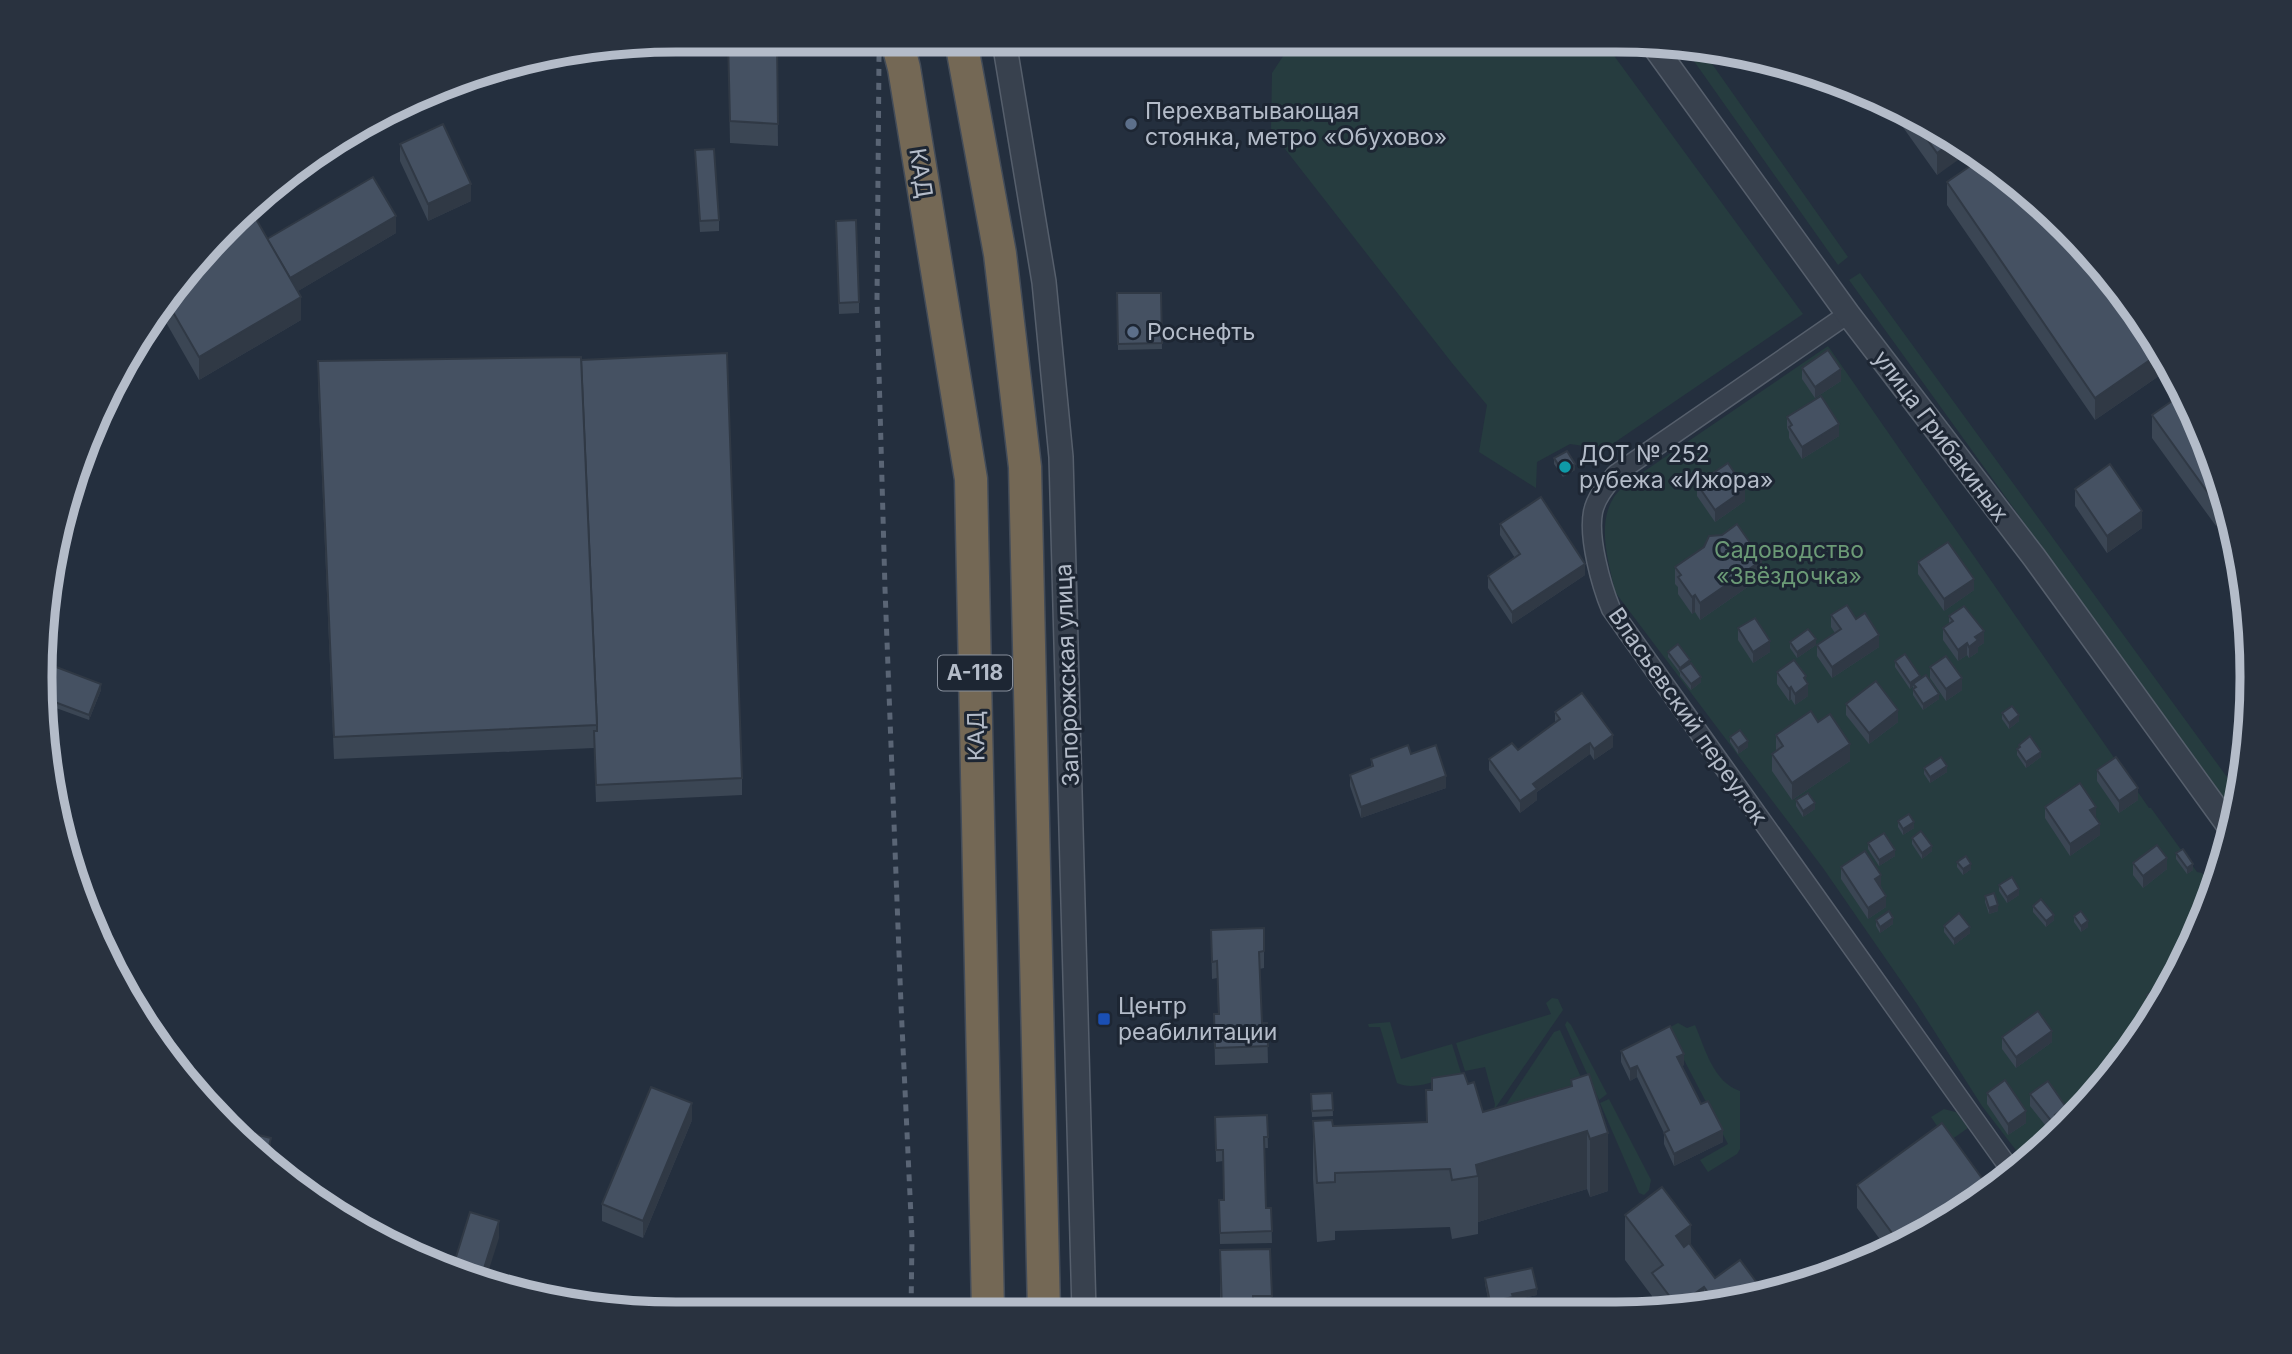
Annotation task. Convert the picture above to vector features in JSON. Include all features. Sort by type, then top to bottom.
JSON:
[{"type":"highway","name":"КАД","points":[[900,52],[971,479],[988,1302]]},
{"type":"highway","name":"А-118","points":[[963,52],[1000,254],[1025,467],[1044,1302]]},
{"type":"street","name":"Запорожская улица","points":[[1006,52],[1042,270],[1061,457],[1084,1302]]},
{"type":"street","name":"улица Грибакиных","points":[[1660,54],[1848,314],[2034,557],[2223,818]]},
{"type":"street","name":"Власьевский переулок","points":[[1848,314],[1616,474],[1602,491],[1593,511],[1592,531],[1603,589],[1611,609],[2006,1163]]},
{"type":"green space","points":[[1286,52],[1611,52],[1803,314],[1605,449],[1570,444],[1537,462],[1536,488],[1479,452],[1487,405],[1271,131],[1272,73]]},
{"type":"green space","points":[[1691,57],[1709,60],[1848,257],[1838,265]]},
{"type":"green space","points":[[1860,273],[2231,782],[2227,804],[1849,280]]},
{"type":"green space","name":"Садоводство «Звёздочка»","points":[[1828,346],[2149,808],[2197,872],[2206,878],[2175,953],[2134,1024],[2085,1089],[2019,1154],[1982,1106],[1917,1004],[1823,868],[1615,592],[1607,556],[1606,519],[1616,495],[1630,481]]},
{"type":"green space","points":[[1552,998],[1558,999],[1563,1010],[1494,1110],[1495,1104],[1485,1067],[1465,1071],[1456,1043],[1551,1014],[1546,1003]]},
{"type":"green space","points":[[1567,1021],[1607,1094],[1599,1100],[1565,1025]]},
{"type":"green space","points":[[1390,1022],[1401,1059],[1452,1044],[1461,1073],[1420,1085],[1397,1083],[1380,1027],[1369,1027],[1368,1024]]},
{"type":"green space","points":[[1678,1023],[1687,1028],[1695,1025],[1717,1072],[1731,1087],[1740,1091],[1740,1149],[1737,1154],[1708,1172],[1700,1160],[1728,1144],[1671,1035],[1657,1034]]},
{"type":"green space","points":[[1560,1030],[1595,1109],[1501,1112],[1554,1032]]},
{"type":"green space","points":[[1609,1099],[1651,1180],[1649,1190],[1644,1195],[1639,1193],[1600,1103]]},
{"type":"green space","points":[[1944,1109],[1956,1112],[1968,1128],[1948,1142],[1931,1117]]},
{"type":"building","points":[[728,52],[777,52],[778,124],[730,121]]},
{"type":"building","points":[[443,124],[471,184],[428,204],[400,144]]},
{"type":"building","points":[[1923,134],[1945,147],[1937,153]]},
{"type":"building","points":[[714,149],[719,220],[700,221],[695,150]]},
{"type":"building","points":[[1972,165],[2027,207],[2085,265],[2152,359],[2095,398],[1947,182]]},
{"type":"building","points":[[373,177],[396,216],[290,278],[267,239]]},
{"type":"building","points":[[256,219],[301,297],[199,357],[172,311],[207,265],[246,225]]},
{"type":"building","points":[[856,220],[859,302],[839,303],[836,221]]},
{"type":"building","points":[[1117,293],[1161,293],[1162,343],[1118,344]]},
{"type":"building","points":[[1828,350],[1841,369],[1815,387],[1802,368]]},
{"type":"building","points":[[727,353],[742,778],[596,785],[594,731],[597,731],[597,725],[581,360]]},
{"type":"building","points":[[581,357],[597,725],[334,737],[318,361]]},
{"type":"building","points":[[1821,396],[1839,424],[1802,447],[1789,427],[1792,425],[1787,417]]},
{"type":"building","points":[[2174,399],[2192,438],[2214,501],[2152,415]]},
{"type":"building","points":[[1567,451],[1575,464],[1563,472],[1554,458]]},
{"type":"building","points":[[1728,463],[1745,489],[1715,510],[1697,484]]},
{"type":"building","points":[[2110,464],[2142,511],[2107,536],[2075,489]]},
{"type":"building","points":[[1541,497],[1585,564],[1512,612],[1488,576],[1520,554],[1500,524]]},
{"type":"building","points":[[1737,524],[1762,560],[1700,603],[1695,595],[1692,597],[1678,577],[1681,575],[1675,567],[1704,547],[1709,536],[1722,535]]},
{"type":"building","points":[[1948,542],[1974,579],[1944,599],[1918,562]]},
{"type":"building","points":[[1847,605],[1856,619],[1865,613],[1879,635],[1832,667],[1817,645],[1841,629],[1831,615]]},
{"type":"building","points":[[1964,606],[1984,631],[1975,637],[1978,640],[1969,647],[1967,643],[1958,650],[1943,628],[1953,621],[1949,616]]},
{"type":"building","points":[[1755,618],[1770,641],[1753,652],[1738,628]]},
{"type":"building","points":[[1808,629],[1816,639],[1797,652],[1790,642]]},
{"type":"building","points":[[1678,644],[1690,660],[1680,668],[1668,652]]},
{"type":"building","points":[[1905,654],[1920,676],[1910,683],[1895,661]]},
{"type":"building","points":[[1946,656],[1962,678],[1946,689],[1930,667]]},
{"type":"building","points":[[1794,660],[1806,676],[1804,678],[1808,684],[1795,694],[1777,672]]},
{"type":"building","points":[[1691,663],[1701,677],[1691,684],[1680,670]]},
{"type":"building","points":[[53,666],[101,684],[89,715],[53,701]]},
{"type":"building","points":[[1926,675],[1939,694],[1923,704],[1913,689],[1916,687],[1913,684]]},
{"type":"building","points":[[1876,681],[1898,710],[1869,733],[1846,704]]},
{"type":"building","points":[[1582,693],[1613,735],[1594,749],[1590,743],[1585,746],[1533,784],[1537,789],[1520,801],[1489,759],[1512,743],[1518,750],[1560,719],[1555,712]]},
{"type":"building","points":[[2012,706],[2019,715],[2009,723],[2002,713]]},
{"type":"building","points":[[1811,711],[1818,722],[1830,714],[1850,744],[1792,783],[1772,754],[1783,746],[1776,735]]},
{"type":"building","points":[[1740,730],[1748,741],[1738,748],[1730,737]]},
{"type":"building","points":[[2030,736],[2041,752],[2026,762],[2017,749]]},
{"type":"building","points":[[1408,745],[1411,754],[1436,745],[1446,776],[1361,807],[1350,775],[1373,766],[1371,759]]},
{"type":"building","points":[[1941,757],[1947,766],[1930,777],[1924,768]]},
{"type":"building","points":[[2116,757],[2138,788],[2119,801],[2097,770]]},
{"type":"building","points":[[2080,783],[2096,807],[2090,810],[2100,824],[2070,844],[2045,807]]},
{"type":"building","points":[[1808,793],[1815,803],[1803,811],[1796,800]]},
{"type":"building","points":[[1909,814],[1914,822],[1903,829],[1898,821]]},
{"type":"building","points":[[1921,831],[1932,846],[1922,853],[1912,838]]},
{"type":"building","points":[[1884,833],[1895,850],[1879,860],[1868,843]]},
{"type":"building","points":[[2157,845],[2167,858],[2143,876],[2133,863]]},
{"type":"building","points":[[2183,849],[2193,864],[2187,868],[2176,853]]},
{"type":"building","points":[[1865,851],[1881,875],[1875,879],[1886,896],[1868,908],[1841,867]]},
{"type":"building","points":[[1966,856],[1971,864],[1963,869],[1957,862]]},
{"type":"building","points":[[2012,877],[2019,889],[2007,897],[1999,885]]},
{"type":"building","points":[[1994,893],[1998,905],[1989,908],[1985,896]]},
{"type":"building","points":[[2041,899],[2054,915],[2046,921],[2033,906]]},
{"type":"building","points":[[1889,911],[1893,918],[1880,927],[1876,920]]},
{"type":"building","points":[[2081,911],[2088,921],[2081,926],[2074,916]]},
{"type":"building","points":[[1959,913],[1970,927],[1954,939],[1944,926]]},
{"type":"building","points":[[1264,928],[1264,951],[1259,952],[1262,1023],[1267,1023],[1268,1046],[1215,1048],[1214,1014],[1219,1014],[1217,961],[1212,962],[1211,930]]},
{"type":"building","points":[[2038,1011],[2052,1031],[2016,1057],[2002,1037]]},
{"type":"building","points":[[1670,1026],[1684,1054],[1677,1057],[1701,1104],[1708,1101],[1723,1130],[1674,1154],[1664,1133],[1669,1130],[1637,1066],[1630,1069],[1621,1051]]},
{"type":"building","points":[[1464,1073],[1468,1084],[1474,1082],[1483,1112],[1572,1086],[1571,1080],[1589,1074],[1608,1133],[1590,1139],[1587,1131],[1476,1165],[1478,1176],[1452,1180],[1450,1169],[1335,1173],[1335,1182],[1317,1183],[1313,1121],[1332,1120],[1333,1126],[1427,1122],[1426,1090],[1432,1090],[1432,1078]]},
{"type":"building","points":[[2005,1080],[2026,1111],[2008,1124],[1987,1093]]},
{"type":"building","points":[[2048,1081],[2066,1107],[2055,1115],[2058,1118],[2053,1123],[2030,1094]]},
{"type":"building","points":[[651,1087],[692,1103],[643,1221],[602,1204]]},
{"type":"building","points":[[1332,1093],[1333,1110],[1312,1111],[1311,1094]]},
{"type":"building","points":[[1267,1115],[1268,1137],[1264,1137],[1266,1208],[1271,1208],[1272,1231],[1220,1233],[1219,1200],[1224,1200],[1223,1150],[1216,1150],[1215,1117]]},
{"type":"building","points":[[1942,1123],[1983,1180],[1927,1218],[1894,1236],[1857,1185]]},
{"type":"building","points":[[250,1133],[271,1138],[268,1149]]},
{"type":"building","points":[[1662,1187],[1691,1225],[1676,1236],[1684,1247],[1689,1243],[1715,1278],[1740,1260],[1758,1285],[1709,1294],[1704,1287],[1690,1297],[1671,1299],[1652,1273],[1663,1265],[1625,1215]]},
{"type":"building","points":[[470,1212],[499,1221],[483,1270],[455,1260]]},
{"type":"building","points":[[1270,1249],[1272,1296],[1253,1296],[1253,1302],[1222,1302],[1220,1250]]},
{"type":"building","points":[[1532,1268],[1537,1289],[1490,1302],[1485,1278]]},
{"type":"railway","points":[[880,52],[877,300],[885,589],[912,1238],[911,1302]]},
{"type":"place","name":"Перехватывающая стоянка, метро «Обухово»","points":[[1131,124]]},
{"type":"place","name":"Роснефть","points":[[1133,332]]},
{"type":"place","name":"ДОТ № 252 рубежа «Ижора»","points":[[1565,467]]},
{"type":"place","name":"Центр реабилитации","points":[[1104,1019]]}]
